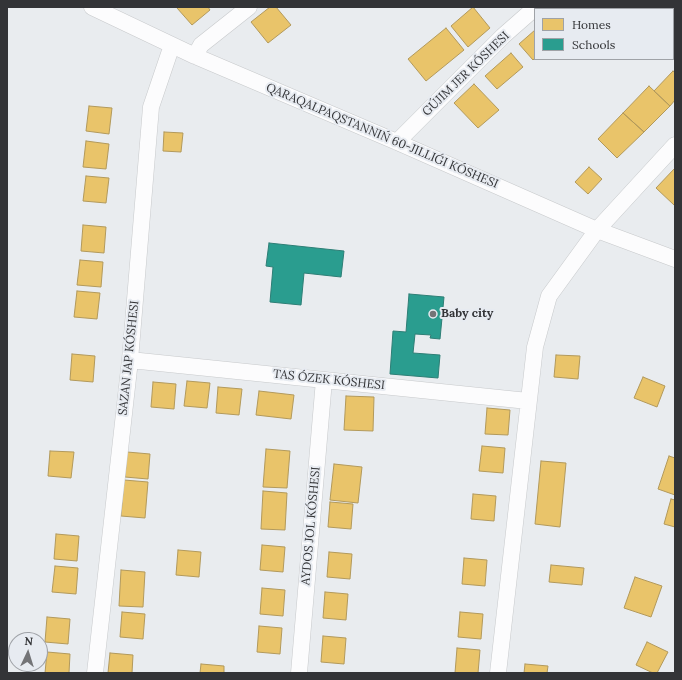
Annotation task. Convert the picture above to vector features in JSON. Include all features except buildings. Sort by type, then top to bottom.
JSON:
[{"type":"street","points":[[92,7],[195,56],[397,142],[597,230],[675,259]]},
{"type":"street","points":[[195,56],[201,45],[249,7]]},
{"type":"street","name":"GÚJIM JER KÓSHESI","points":[[397,142],[503,36],[534,9]]},
{"type":"street","name":"SAZAN JAP KÓSHESI","points":[[94,673],[130,360],[151,107],[172,45]]},
{"type":"street","points":[[498,673],[535,346],[549,296],[597,230],[675,145]]},
{"type":"street","name":"TAS ÓZEK KÓSHESI","points":[[130,360],[528,401]]},
{"type":"street","name":"AYDOS JOL KÓSHESI","points":[[299,673],[324,380]]},
{"type":"place","name":"Baby city","points":[[433,314]]}]
